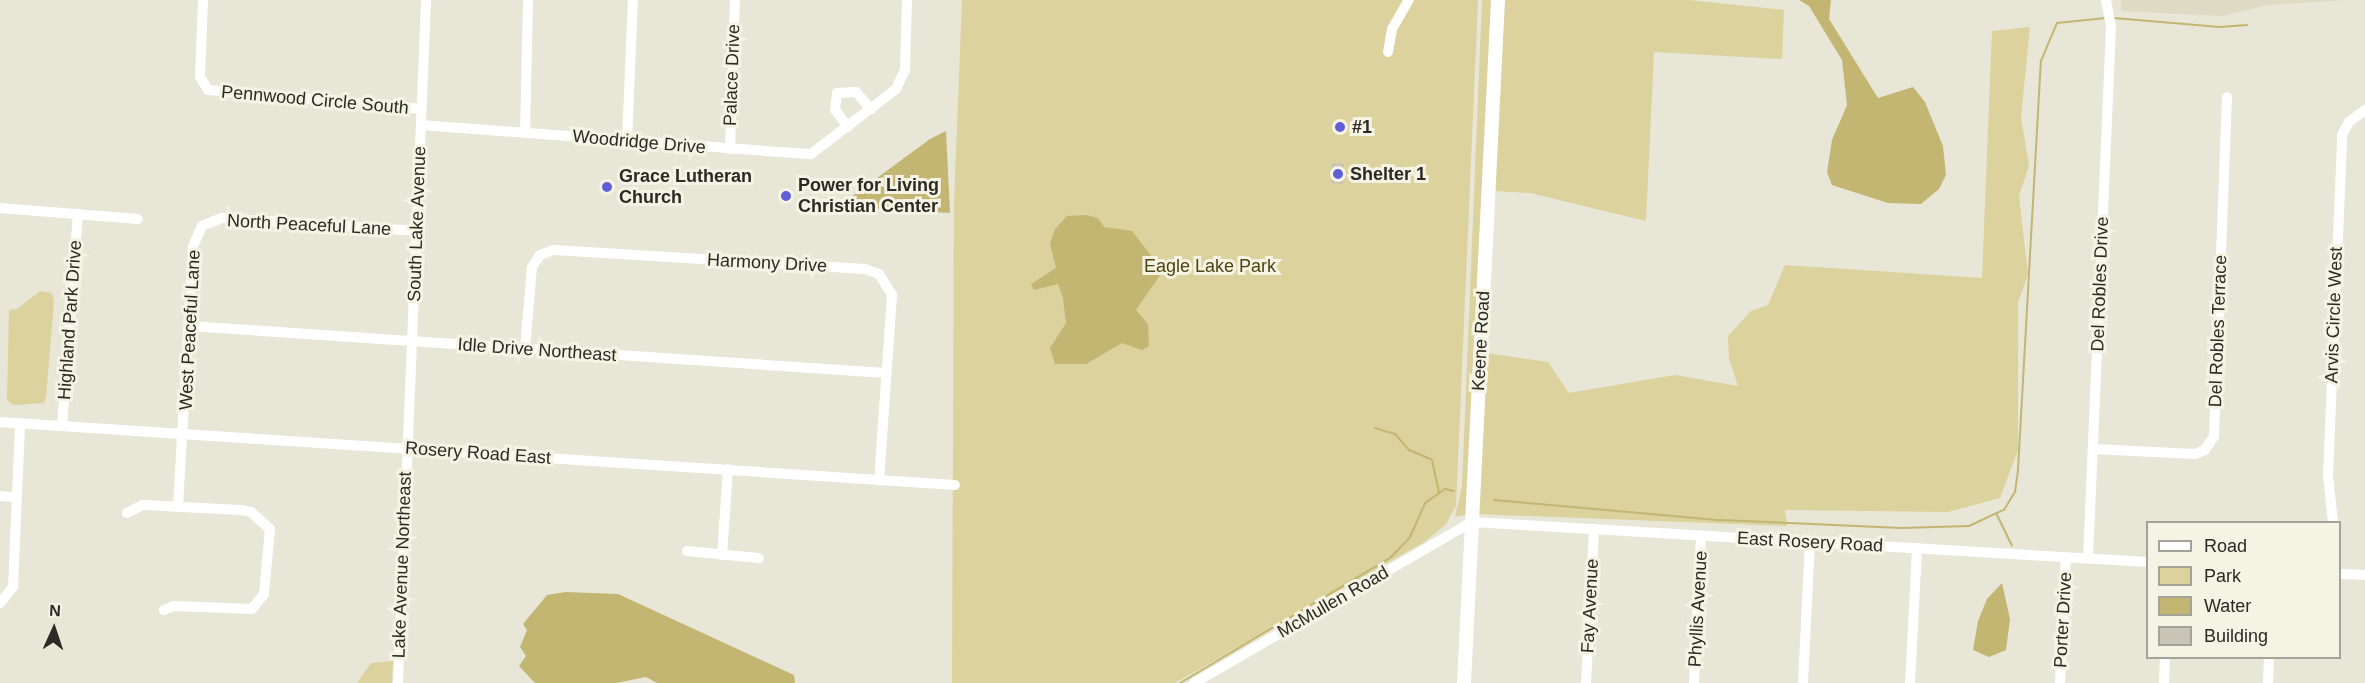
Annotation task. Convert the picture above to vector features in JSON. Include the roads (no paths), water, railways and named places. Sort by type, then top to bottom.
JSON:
[{"type":"main road","name":"Keene Road","points":[[1464,683],[1498,0]]},
{"type":"street","name":"Pennwood Circle South","points":[[203,0],[200,77],[208,90],[421,109]]},
{"type":"street","name":"South Lake Avenue","points":[[407,448],[426,0]]},
{"type":"street","points":[[525,133],[528,0]]},
{"type":"street","points":[[627,141],[633,0]]},
{"type":"street","name":"Palace Drive","points":[[729,149],[735,0]]},
{"type":"street","name":"Woodridge Drive","points":[[421,125],[729,149],[812,153],[871,109],[902,79],[908,0]]},
{"type":"street","points":[[1388,52],[1392,29],[1409,0]]},
{"type":"street","name":"Del Robles Drive","points":[[2088,558],[2111,26],[2108,5]]},
{"type":"street","points":[[848,127],[835,110],[837,93],[856,92],[871,109]]},
{"type":"street","name":"Del Robles Terrace","points":[[2093,449],[2195,454],[2210,446],[2214,436],[2227,97]]},
{"type":"street","name":"Arvis Circle West","points":[[2333,521],[2328,476],[2342,135],[2362,112]]},
{"type":"street","name":"Highland Park Drive","points":[[0,208],[138,219]]},
{"type":"street","name":"Highland Park Drive","points":[[62,426],[78,214]]},
{"type":"street","name":"North Peaceful Lane","points":[[202,226],[222,218],[417,231]]},
{"type":"street","name":"West Peaceful Lane","points":[[178,506],[185,434],[193,246],[202,226]]},
{"type":"street","name":"Harmony Drive","points":[[525,349],[532,267],[540,255],[554,250],[855,268],[879,274],[892,295],[879,481]]},
{"type":"street","name":"Idle Drive Northeast","points":[[189,326],[885,373]]},
{"type":"street","name":"Rosery Road East","points":[[0,422],[956,486]]},
{"type":"street","points":[[0,603],[13,587],[20,424]]},
{"type":"street","name":"Lake Avenue Northeast","points":[[398,683],[407,448]]},
{"type":"street","points":[[723,555],[728,470]]},
{"type":"street","points":[[0,496],[16,497]]},
{"type":"street","points":[[127,513],[143,505],[251,512],[270,529],[264,594],[252,609],[174,606],[164,610]]},
{"type":"street","name":"East Rosery Road","points":[[1472,522],[2146,562]]},
{"type":"street","name":"McMullen Road","points":[[1194,683],[1472,522]]},
{"type":"street","name":"Fay Avenue","points":[[1586,683],[1594,529]]},
{"type":"street","name":"Phyllis Avenue","points":[[1694,683],[1701,536]]},
{"type":"street","points":[[1803,683],[1810,542]]},
{"type":"street","points":[[1910,683],[1917,548]]},
{"type":"street","points":[[687,551],[759,558]]},
{"type":"street","name":"Porter Drive","points":[[2060,683],[2066,557]]},
{"type":"street","points":[[2341,574],[2365,576]]},
{"type":"street","points":[[2164,683],[2165,659]]},
{"type":"street","points":[[2268,683],[2269,659]]},
{"type":"water","points":[[1799,0],[1831,0],[1829,19],[1878,98],[1913,87],[1925,102],[1943,146],[1946,175],[1939,189],[1921,204],[1888,203],[1832,185],[1827,172],[1832,140],[1847,105],[1842,60],[1809,6]]},
{"type":"water","points":[[946,131],[950,213],[839,206],[930,139]]},
{"type":"water","points":[[1086,215],[1098,218],[1104,227],[1132,231],[1163,271],[1136,310],[1148,324],[1149,346],[1142,350],[1122,343],[1086,364],[1055,364],[1050,348],[1066,323],[1063,298],[1058,284],[1034,290],[1031,284],[1056,268],[1050,244],[1055,229],[1067,216]]},
{"type":"water","points":[[2002,583],[2010,619],[2006,650],[1989,657],[1973,650],[1978,621],[1987,599]]},
{"type":"water","points":[[566,592],[618,594],[794,675],[795,683],[657,683],[646,677],[616,683],[535,683],[519,666],[526,656],[520,647],[527,630],[523,624],[547,595]]},
{"type":"waterway","points":[[1494,500],[1720,520],[1901,528],[1969,526],[2004,510],[2015,492],[2018,470],[2041,61],[2057,23],[2106,18]]},
{"type":"waterway","points":[[2114,18],[2220,27],[2247,25]]},
{"type":"waterway","points":[[1375,428],[1395,434],[1409,450],[1432,460],[1439,492]]},
{"type":"waterway","points":[[1180,683],[1391,557],[1410,537],[1425,503],[1445,489],[1454,491]]},
{"type":"waterway","points":[[1997,515],[2012,546]]},
{"type":"place","name":"#1","points":[[1340,127]]},
{"type":"place","name":"Shelter 1","points":[[1338,174]]},
{"type":"place","name":"Grace Lutheran Church","points":[[607,187]]},
{"type":"place","name":"Power for Living Christian Center","points":[[786,196]]},
{"type":"park label","name":"Eagle Lake Park","points":[[1210,266]]}]
